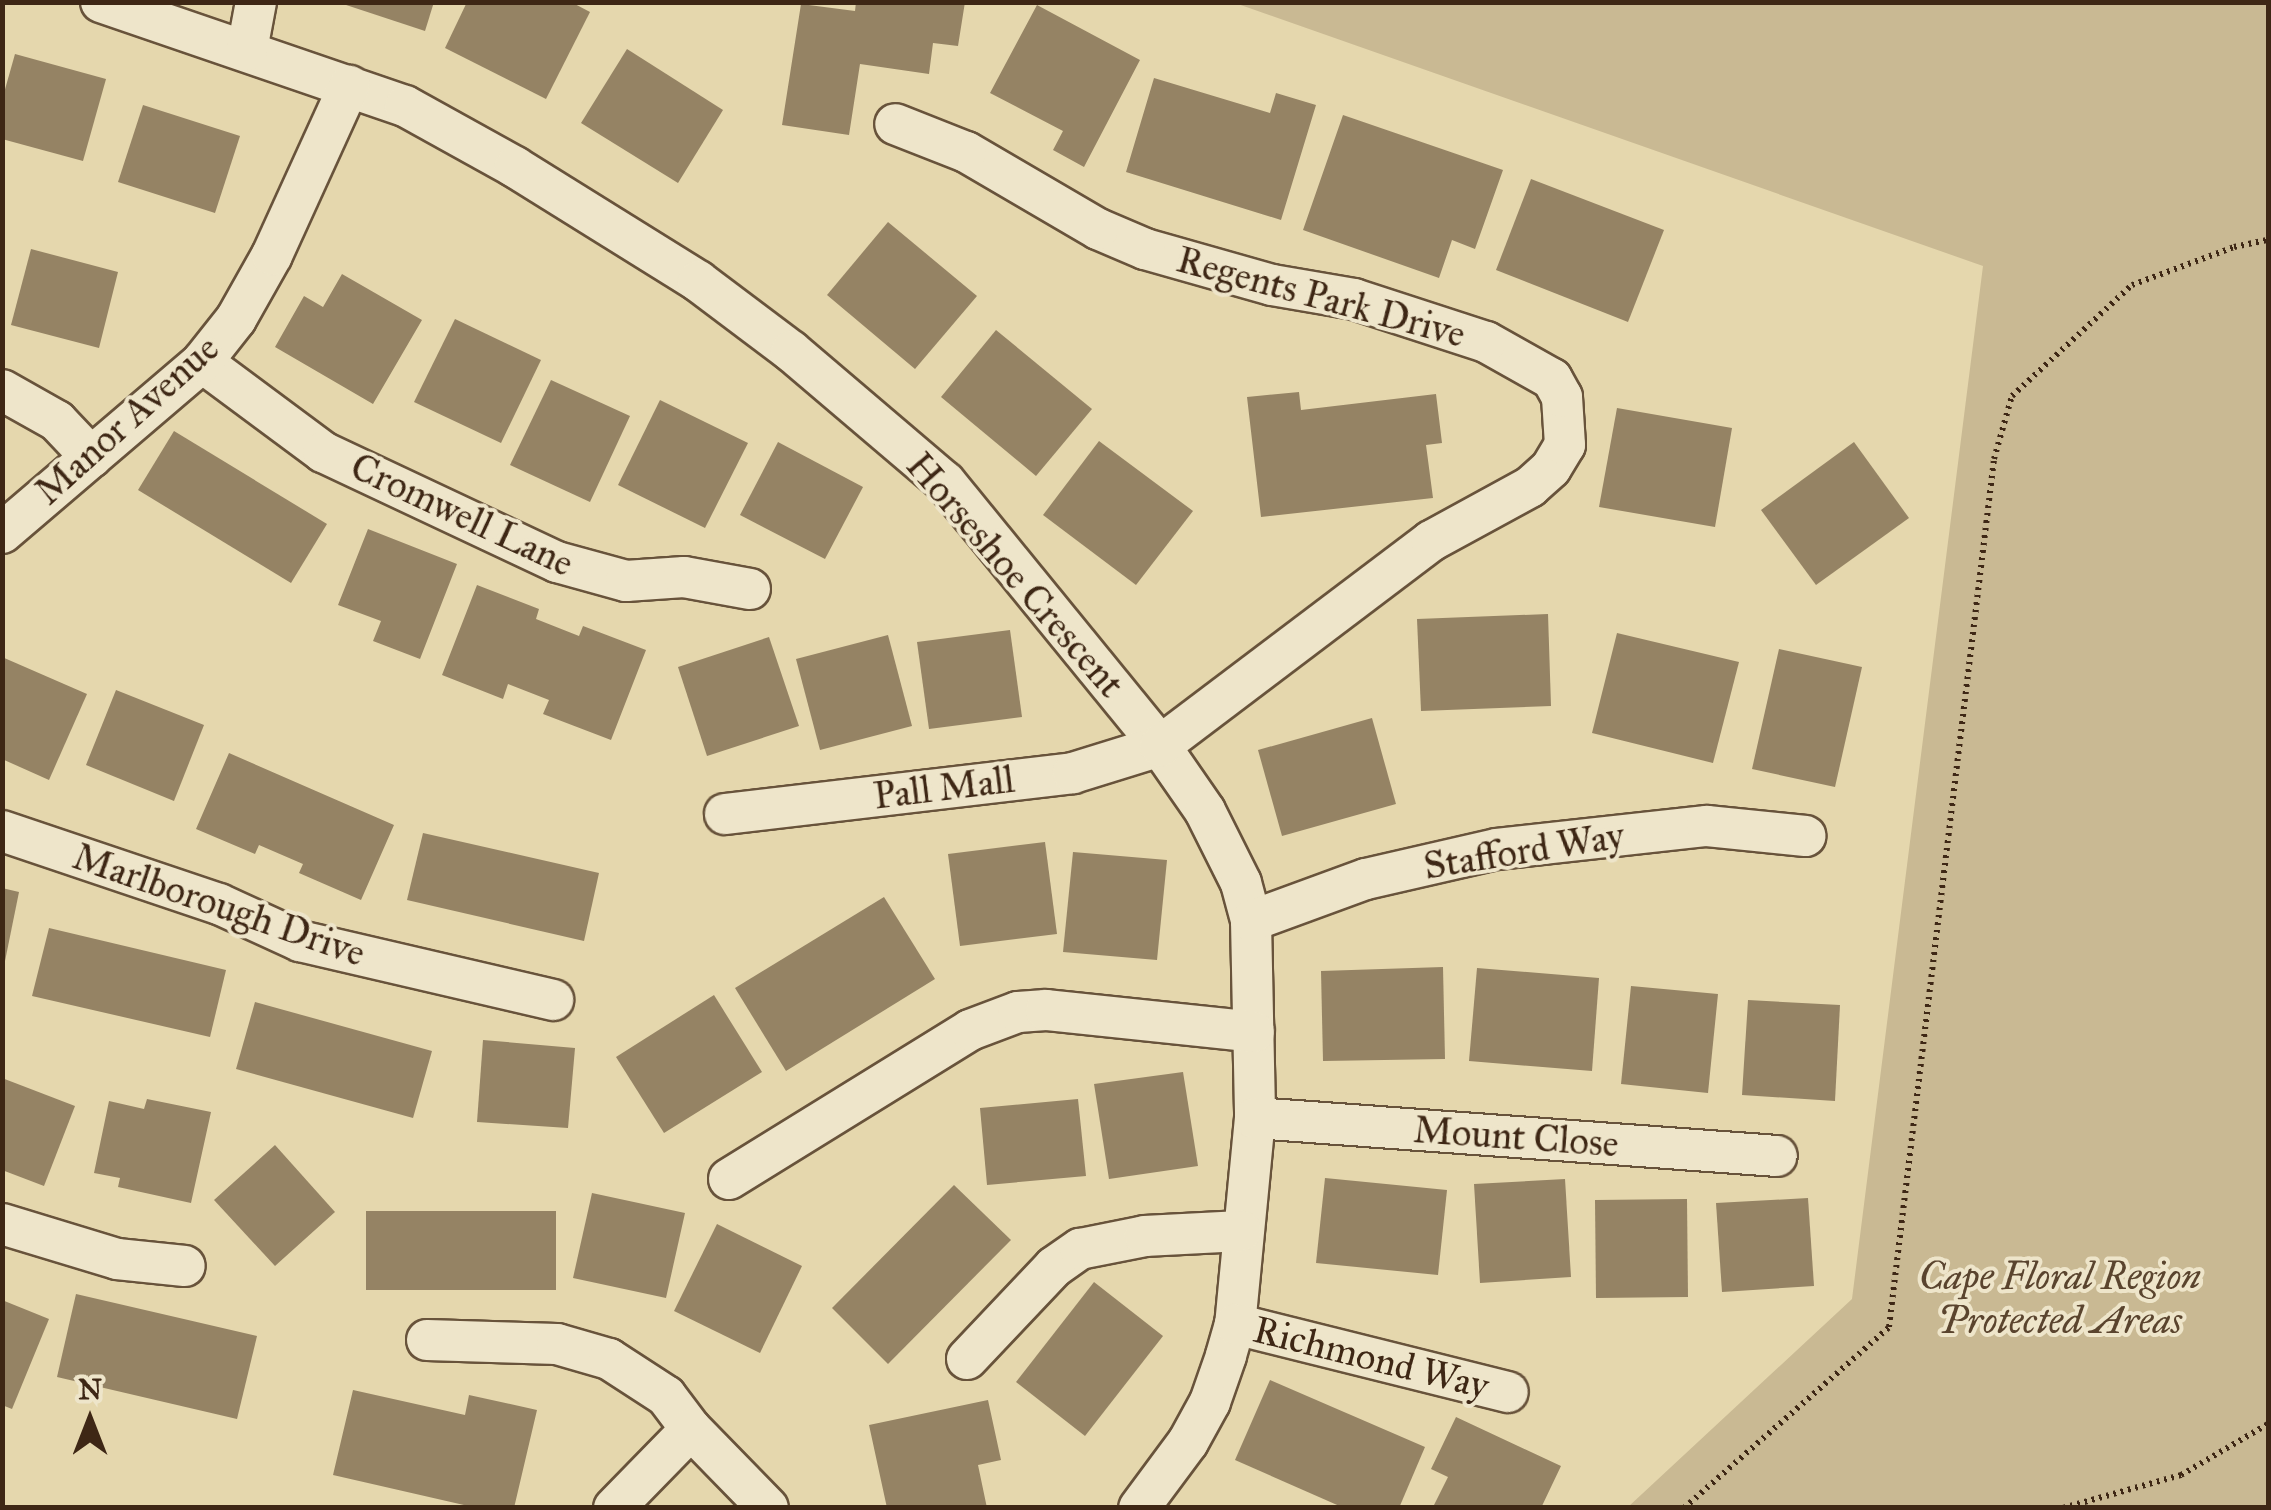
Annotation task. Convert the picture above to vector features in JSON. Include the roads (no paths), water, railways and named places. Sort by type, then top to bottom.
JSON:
[{"type":"street","name":"Horseshoe Crescent","points":[[100,2],[405,106],[515,166],[698,281],[792,351],[945,482],[1160,746],[1205,811],[1241,883],[1251,921],[1256,1118],[1241,1231],[1235,1324],[1210,1402],[1168,1473],[1139,1508]]},
{"type":"street","points":[[247,50],[256,2]]},
{"type":"street","name":"Manor Avenue","points":[[2,533],[202,362],[236,318],[272,255],[349,86]]},
{"type":"street","name":"Regents Park Drive","points":[[894,124],[966,152],[1098,230],[1144,249],[1236,276],[1354,299],[1486,342],[1552,379],[1562,398],[1565,445],[1552,468],[1498,506],[1460,522],[1431,541],[1160,746]]},
{"type":"street","name":"Cromwell Lane","points":[[202,362],[323,452],[557,562],[626,581],[684,578],[750,588]]},
{"type":"street","points":[[2,390],[57,421],[91,457]]},
{"type":"street","name":"Pall Mall","points":[[725,814],[1073,773],[1160,746]]},
{"type":"street","name":"Stafford Way","points":[[1251,921],[1366,879],[1497,849],[1707,826],[1805,836]]},
{"type":"street","name":"Marlborough Drive","points":[[2,830],[219,904],[300,941],[554,1000]]},
{"type":"street","points":[[729,1180],[970,1030],[998,1018],[1046,1010],[1254,1032]]},
{"type":"street","name":"Mount Close","points":[[1256,1118],[1777,1156]]},
{"type":"street","points":[[2,1224],[117,1259],[185,1266]]},
{"type":"street","points":[[967,1360],[1054,1267],[1080,1249],[1145,1236],[1241,1231]]},
{"type":"street","name":"Richmond Way","points":[[1235,1324],[1508,1392]]},
{"type":"street","points":[[427,1340],[580,1348],[638,1375],[666,1396],[691,1429],[768,1508]]},
{"type":"street","points":[[614,1508],[691,1429]]},
{"type":"park label","name":"Cape Floral Region Protected Areas","points":[[2060,1299]]}]
